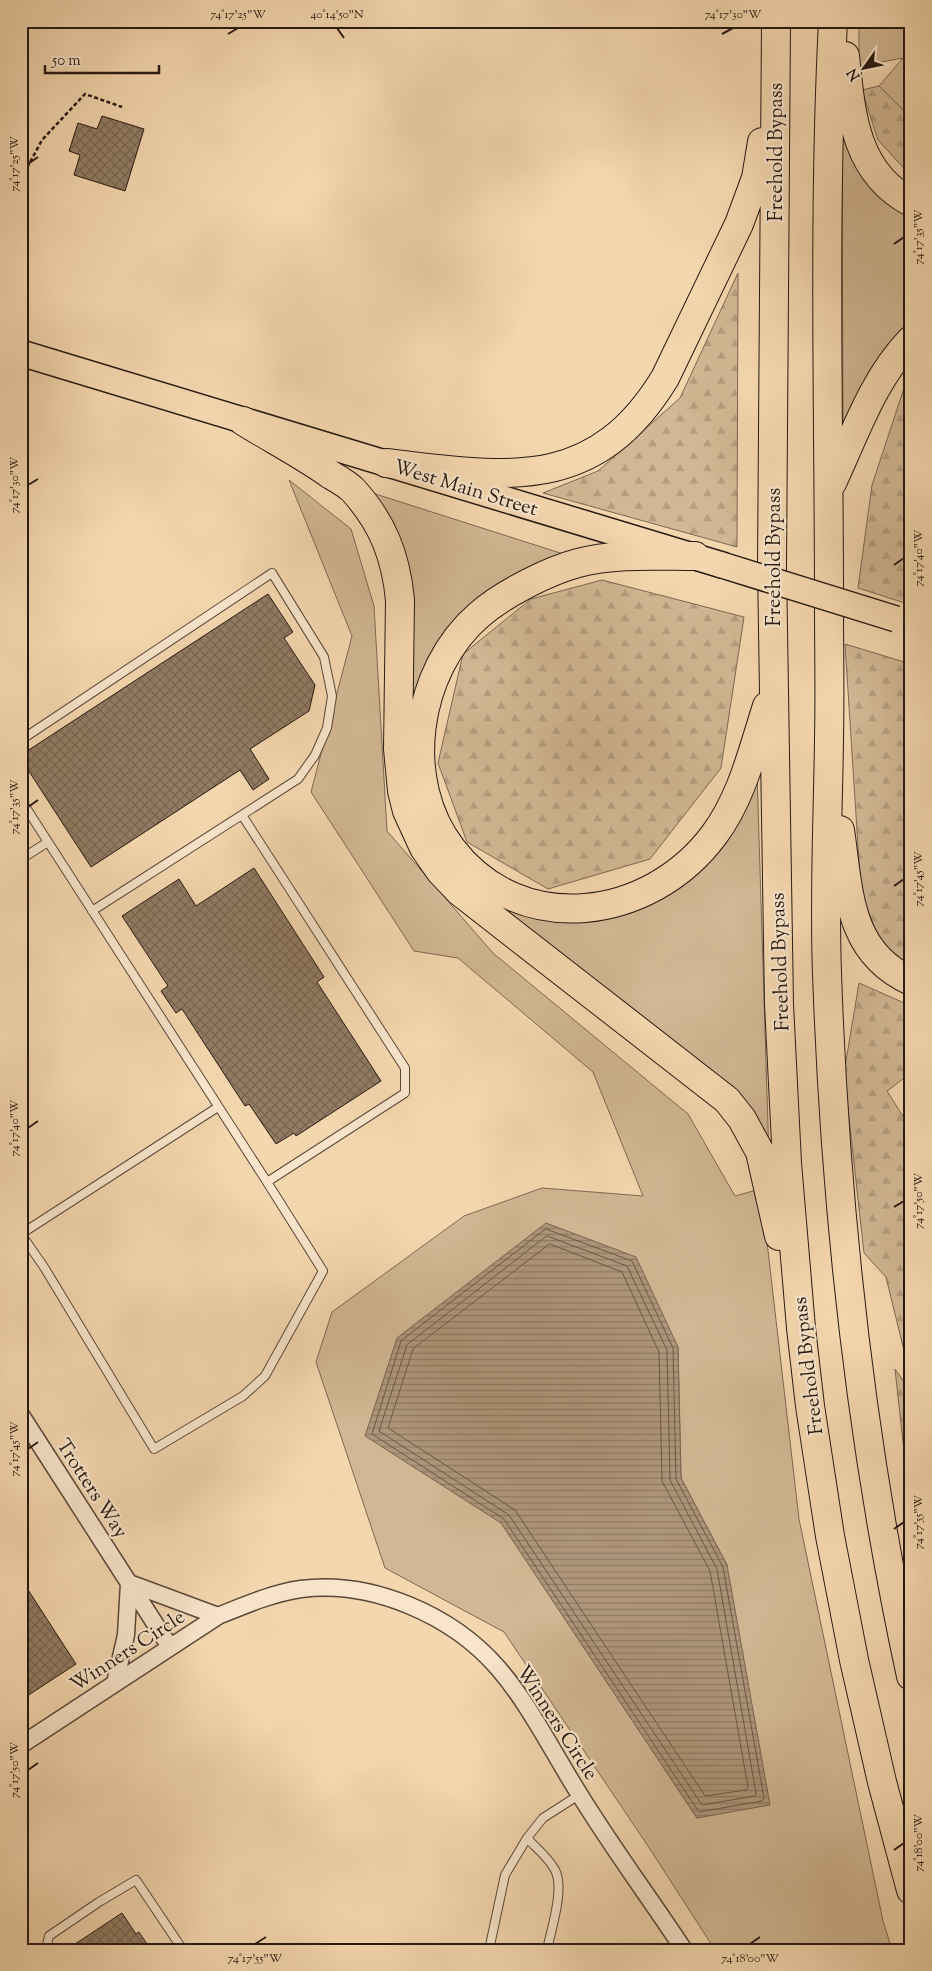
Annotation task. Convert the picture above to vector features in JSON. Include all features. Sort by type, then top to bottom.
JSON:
[{"type":"highway","name":"Freehold Bypass","points":[[776,21],[772,567],[779,1004],[787,1162],[801,1328],[810,1406],[830,1536],[854,1660],[882,1782],[911,1890]]},
{"type":"highway","points":[[833,21],[828,124],[827,971],[836,1146],[861,1387],[877,1492],[911,1676]]},
{"type":"highway","points":[[842,21],[849,93],[857,139],[866,158],[883,181],[911,202]]},
{"type":"highway","points":[[386,463],[475,473],[514,474],[538,471],[559,466],[586,455],[613,438],[641,413],[665,378],[739,224],[756,178],[776,52]]},
{"type":"highway","points":[[828,491],[882,376],[898,353],[911,340]]},
{"type":"highway","points":[[243,421],[316,464],[352,489],[374,518],[391,552],[397,573],[400,600],[399,770],[407,811],[424,848],[440,870],[460,892],[713,1088],[727,1100],[742,1119],[753,1137],[764,1165],[801,1328]]},
{"type":"highway","points":[[695,556],[625,556],[579,563],[538,578],[502,599],[480,614],[463,632],[446,654],[435,676],[426,702],[421,726],[420,753],[425,790],[433,815],[444,837],[466,865],[486,882],[508,895],[533,904],[554,908],[579,909],[612,904],[650,890],[689,863],[725,819],[750,759],[774,680]]},
{"type":"highway","points":[[828,758],[854,917],[860,932],[875,955],[911,981]]},
{"type":"main road","name":"West Main Street","points":[[21,353],[695,556],[903,621]]},
{"type":"street","name":"Trotters Way","points":[[21,1415],[170,1647]]},
{"type":"street","points":[[115,1683],[126,1634],[129,1583],[218,1616]]},
{"type":"street","name":"Winners Circle","points":[[21,1745],[218,1616],[242,1606],[277,1594],[322,1588],[349,1590],[399,1601],[426,1612],[464,1636],[499,1669],[518,1694],[579,1794],[684,1950]]},
{"type":"lane","points":[[21,740],[272,572],[324,657],[332,696],[327,728],[315,755],[298,779],[92,911]]},
{"type":"lane","points":[[21,800],[324,1271],[265,1376],[243,1396],[154,1449],[44,1267],[21,1234],[218,1107]]},
{"type":"lane","points":[[21,818],[29,813]]},
{"type":"lane","points":[[242,815],[405,1068],[405,1093],[267,1182]]},
{"type":"lane","points":[[21,859],[48,842]]},
{"type":"lane","points":[[489,1950],[504,1875],[527,1838],[543,1818],[579,1794]]},
{"type":"lane","points":[[527,1838],[555,1869],[558,1878],[555,1914],[547,1950]]},
{"type":"lane","points":[[46,1950],[49,1936],[99,1902],[136,1880],[183,1950]]},
{"type":"path","points":[[21,179],[42,140],[85,94],[122,107]]},
{"type":"green space","points":[[859,21],[911,21],[911,118],[879,86],[903,58],[859,66]]},
{"type":"green space","points":[[879,86],[911,118],[911,176],[878,140],[862,90]]},
{"type":"green space","points":[[842,127],[884,199],[911,216],[911,329],[843,425]]},
{"type":"green space","points":[[738,273],[737,547],[543,493],[598,471],[680,398]]},
{"type":"green space","points":[[911,376],[911,605],[858,588],[872,485],[906,382]]},
{"type":"green space","points":[[289,480],[351,529],[374,606],[387,831],[493,953],[688,1114],[735,1196],[761,1190],[799,1519],[883,1921],[892,1950],[715,1950],[648,1846],[504,1632],[385,1568],[316,1362],[332,1312],[464,1216],[542,1188],[643,1196],[593,1072],[458,958],[414,951],[311,792],[352,636]],"holes":[[[678,1347],[681,1478],[727,1565],[697,1818],[501,1522]]]},
{"type":"green space","points":[[363,490],[579,559],[456,619],[424,668],[409,723],[407,648]]},
{"type":"green space","points":[[602,580],[744,617],[721,768],[650,859],[548,889],[467,842],[438,763],[463,654],[531,599]]},
{"type":"green space","points":[[845,644],[911,664],[911,972],[885,954],[861,893]]},
{"type":"green space","points":[[757,774],[769,1158],[743,1110],[471,888],[520,913],[668,893]]},
{"type":"green space","points":[[859,983],[911,1006],[911,1073],[887,1091],[911,1129],[911,1350],[908,1367],[886,1277],[864,1253],[844,1073]]},
{"type":"green space","points":[[895,1369],[909,1389],[911,1493],[906,1469]]},
{"type":"water","points":[[546,1223],[636,1257],[678,1347],[681,1478],[727,1565],[770,1805],[697,1818],[501,1523],[365,1436],[397,1338]]},
{"type":"building","points":[[102,116],[144,129],[125,191],[74,175],[80,155],[69,151],[78,123],[97,129]]},
{"type":"building","points":[[268,594],[293,632],[284,638],[315,685],[309,711],[250,749],[269,779],[253,790],[240,770],[91,867],[21,759],[21,755]]},
{"type":"building","points":[[254,868],[324,977],[317,982],[381,1081],[296,1136],[294,1133],[276,1144],[249,1104],[245,1106],[182,1009],[176,1013],[161,991],[168,986],[122,916],[179,879],[196,906]]},
{"type":"building","points":[[21,1579],[76,1664],[21,1700]]},
{"type":"building","points":[[122,1913],[136,1934],[139,1932],[151,1950],[66,1950]]}]
